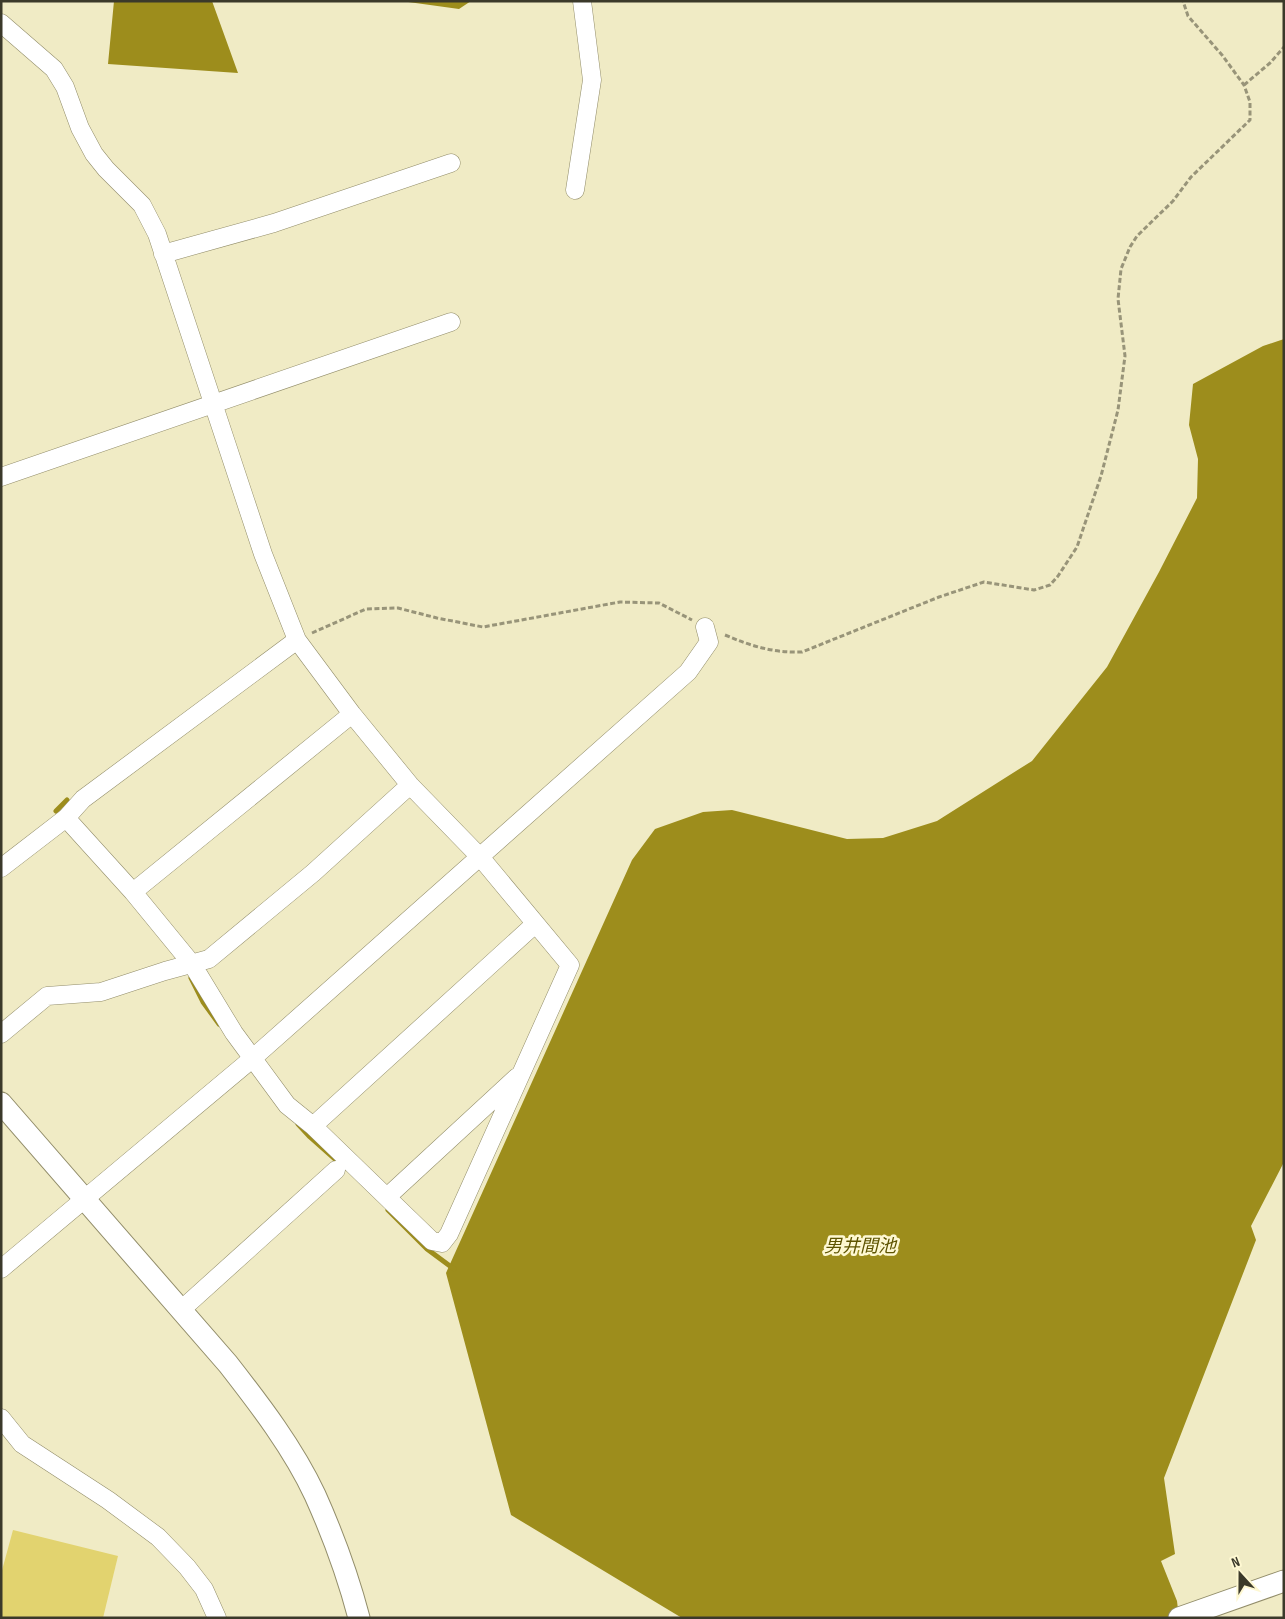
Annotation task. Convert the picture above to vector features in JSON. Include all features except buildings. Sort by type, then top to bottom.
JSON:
[{"type":"street","points":[[575,190],[592,80],[582,1]]},
{"type":"street","points":[[1,23],[54,69],[65,87],[80,128],[94,154],[106,169],[142,205],[157,234],[263,554],[297,640],[352,714],[410,785],[481,858],[570,965],[449,1234],[442,1242],[432,1241],[313,1126],[287,1105],[234,1034],[192,964],[133,892],[66,818]]},
{"type":"street","points":[[163,254],[274,223],[452,163]]},
{"type":"street","points":[[1,477],[451,322]]},
{"type":"street","points":[[1,1268],[253,1058],[481,858],[688,672],[710,642],[704,627]]},
{"type":"street","points":[[1,868],[66,818],[83,799],[297,640]]},
{"type":"street","points":[[133,892],[352,714]]},
{"type":"street","points":[[1,1034],[47,996],[101,992],[164,971],[209,959],[313,873],[410,785]]},
{"type":"street","points":[[313,1126],[535,924]]},
{"type":"street","points":[[387,1197],[523,1072]]},
{"type":"street","points":[[1,1103],[85,1198],[256,1399],[292,1454],[314,1494],[350,1583],[359,1618]]},
{"type":"street","points":[[181,1310],[336,1170]]},
{"type":"street","points":[[1,1418],[22,1444],[108,1500],[158,1537],[187,1567],[204,1589],[217,1618]]},
{"type":"street","points":[[1187,1616],[1284,1581]]},
{"type":"path","points":[[297,640],[366,610],[398,608],[483,627],[620,602],[659,603],[704,627],[754,647],[783,653],[802,652],[938,597],[984,582],[1034,590],[1050,585],[1077,547],[1101,476],[1118,410],[1125,356],[1118,299],[1121,269],[1130,248],[1137,236],[1173,201],[1191,177],[1250,120],[1250,102],[1244,85],[1222,55],[1188,16],[1183,1]]},
{"type":"path","points":[[1244,85],[1270,63],[1284,47]]},
{"type":"shaded area","points":[[13,1530],[118,1556],[103,1618],[1,1618],[1,1574]]},
{"type":"water","points":[[114,1],[212,1],[238,73],[108,64]]},
{"type":"water","points":[[401,1],[471,1],[459,9]]},
{"type":"water","name":"男井間池","points":[[1284,339],[1284,1162],[1251,1226],[1256,1240],[1164,1478],[1175,1554],[1161,1561],[1177,1601],[1179,1618],[682,1618],[511,1515],[446,1273],[632,860],[655,829],[703,812],[732,810],[847,839],[883,838],[937,821],[1032,761],[1107,667],[1197,498],[1198,459],[1189,425],[1193,384],[1263,346]]},
{"type":"waterway","points":[[56,811],[67,800]]},
{"type":"waterway","points":[[191,978],[203,1002],[219,1024]]},
{"type":"waterway","points":[[298,1124],[337,1161]]},
{"type":"waterway","points":[[388,1210],[427,1249],[454,1269]]}]
